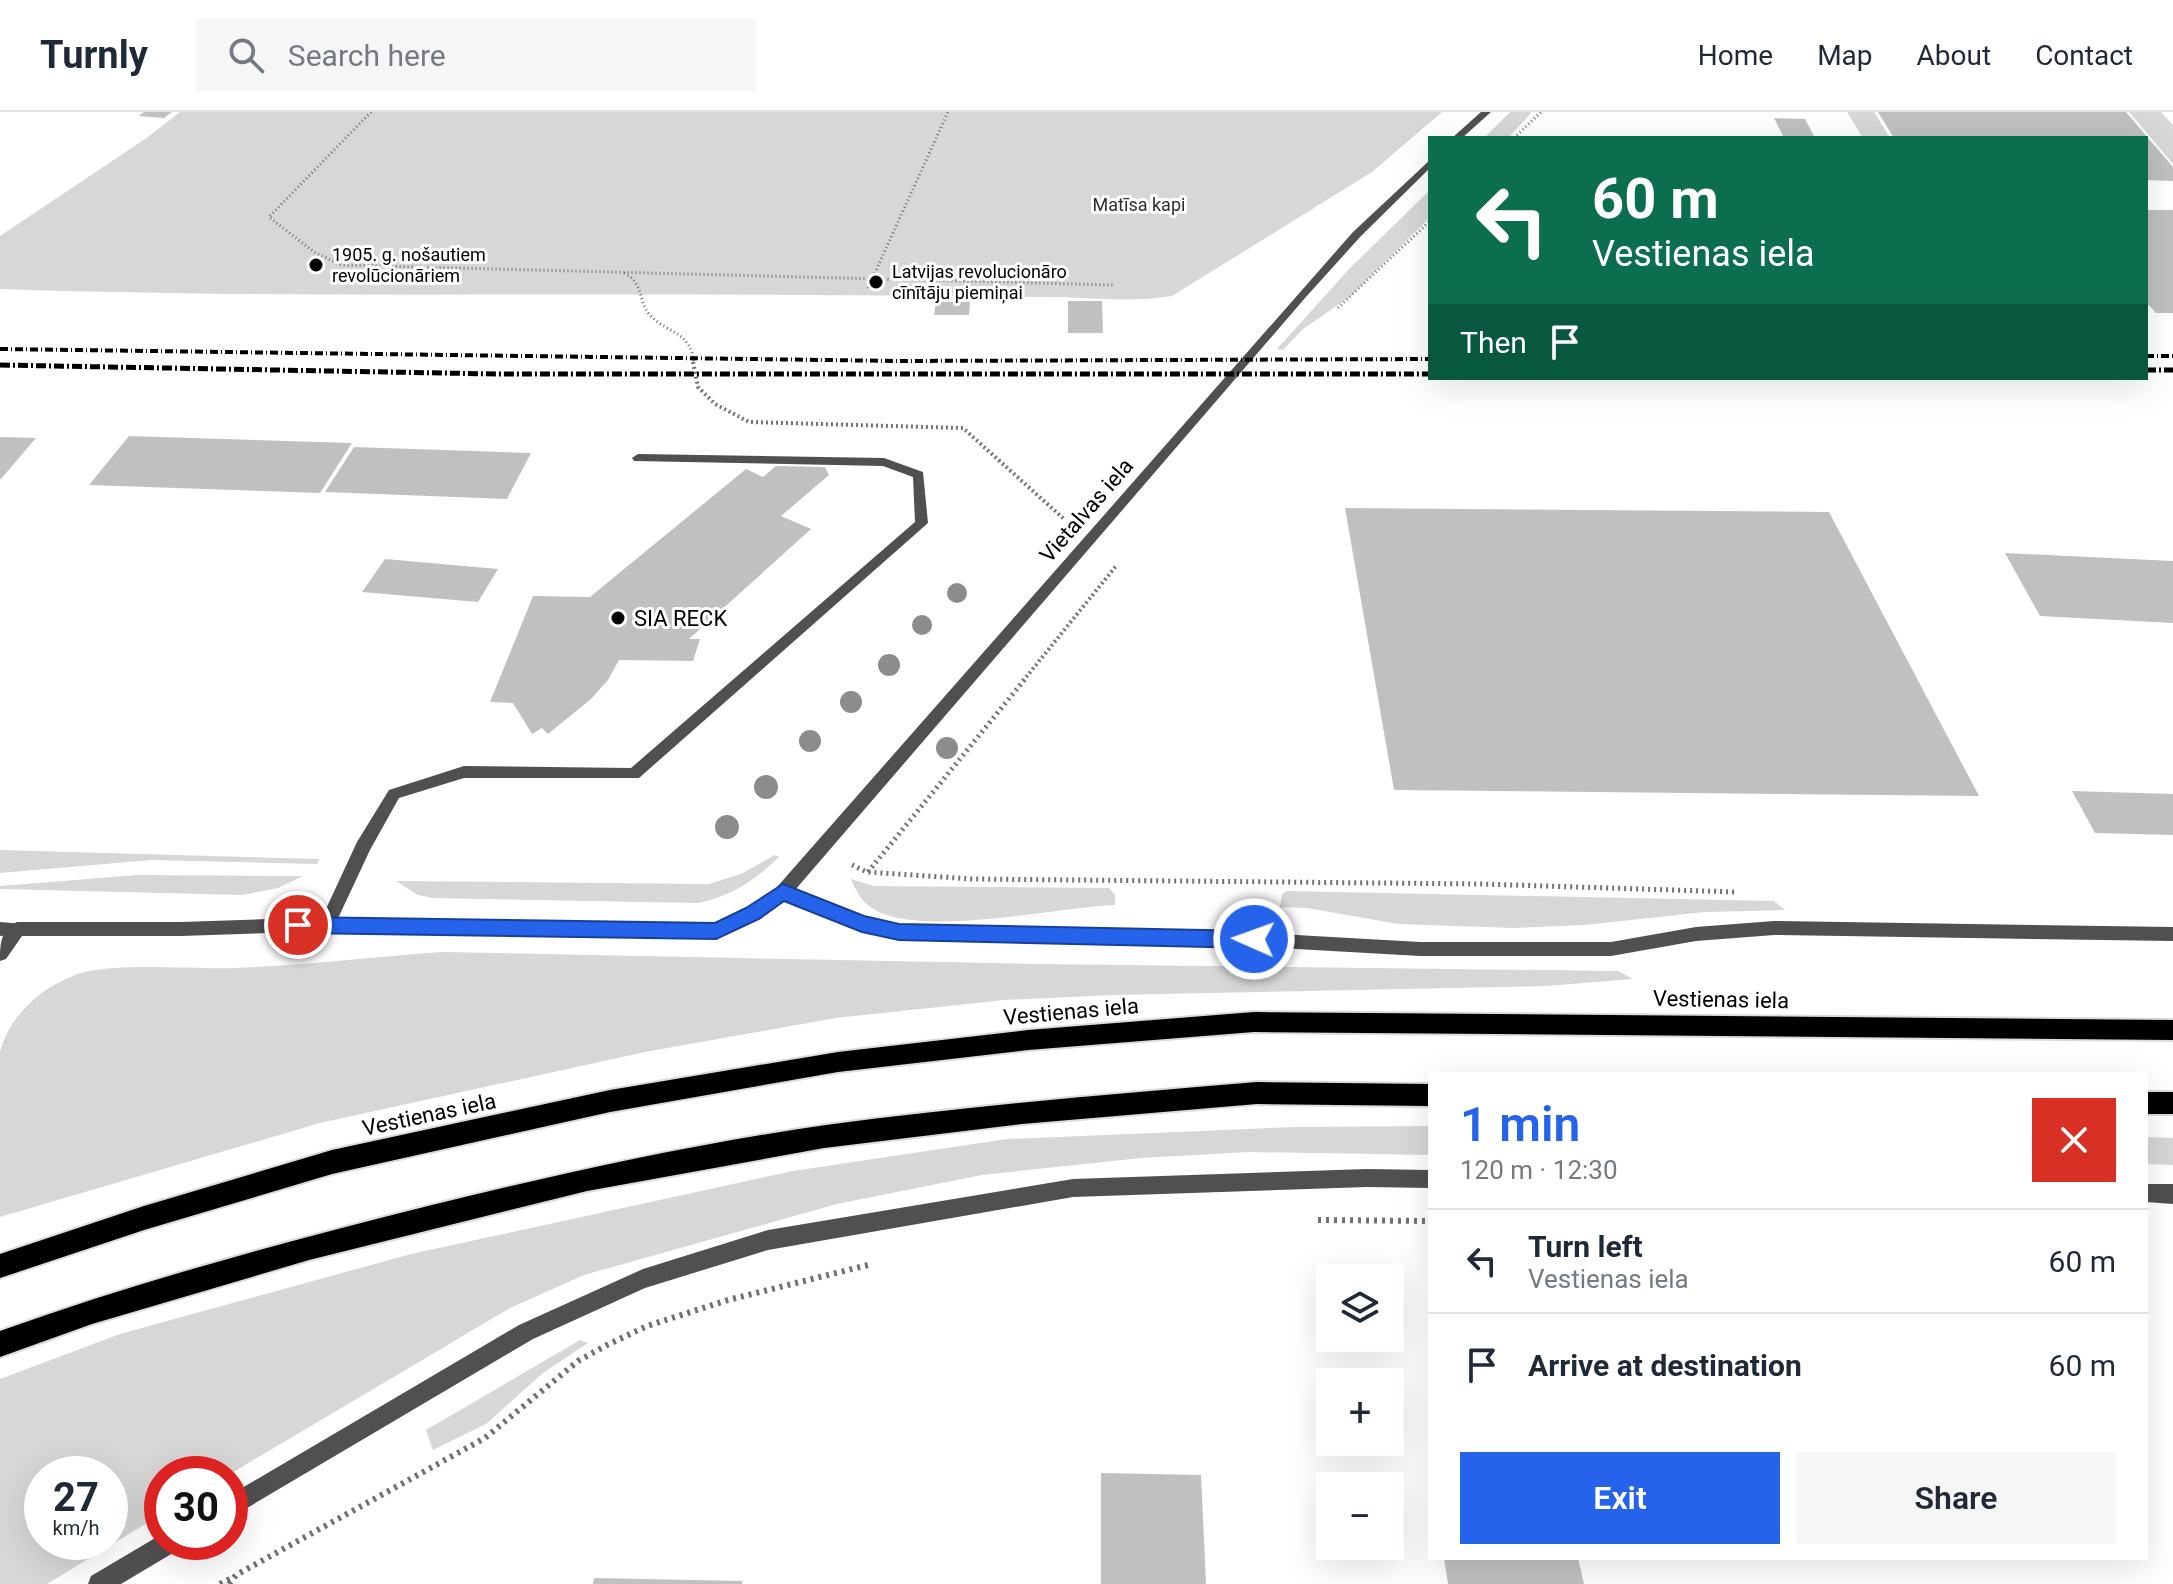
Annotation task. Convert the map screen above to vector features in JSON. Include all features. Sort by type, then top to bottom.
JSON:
[{"type":"main road","name":"Vestienas iela","points":[[0,1266],[144,1218],[332,1162],[610,1101],[838,1062],[1028,1040],[1254,1022],[2173,1030]]},
{"type":"main road","points":[[0,1344],[92,1311],[309,1248],[587,1179],[824,1137],[1022,1113],[1257,1093],[1428,1095]]},
{"type":"main road","points":[[2148,1103],[2173,1103]]},
{"type":"street","points":[[1459,136],[1486,112]]},
{"type":"street","name":"Vietalvas iela","points":[[783,892],[1301,296],[1357,234],[1428,165]]},
{"type":"street","points":[[327,924],[363,847],[394,794],[464,772],[634,774],[922,523],[919,475],[884,462],[638,458]]},
{"type":"street","points":[[0,954],[8,929],[181,929],[327,924],[716,931],[753,914],[783,892],[862,924],[899,932],[1227,938],[1420,949],[1611,949],[1696,934],[1774,928],[2173,934]]},
{"type":"street","points":[[248,1496],[526,1332],[643,1279],[768,1240],[1073,1188],[1367,1178],[1428,1179]]},
{"type":"street","points":[[2148,1193],[2173,1194]]},
{"type":"street","points":[[99,1584],[144,1557]]},
{"type":"path","points":[[371,112],[269,217],[314,252],[341,265],[1113,285]]},
{"type":"path","points":[[868,288],[948,112]]},
{"type":"path","points":[[1516,136],[1541,112]]},
{"type":"path","points":[[1332,312],[1353,297],[1428,223]]},
{"type":"path","points":[[623,272],[635,279],[649,314],[676,331],[693,350],[698,387],[715,404],[749,422]]},
{"type":"path","points":[[1122,559],[867,872],[973,879],[1482,884],[1747,893]]},
{"type":"path","points":[[1306,1220],[1428,1221]]},
{"type":"path","points":[[220,1584],[485,1438],[578,1361],[607,1345],[647,1326],[728,1300],[876,1264]]},
{"type":"path","points":[[229,1584],[236,1575]]},
{"type":"green space","name":"Matīsa kapi","points":[[180,112],[1442,112],[1372,172],[1172,296],[1157,298],[297,294],[0,289],[0,236],[148,137]]},
{"type":"green space","points":[[1510,112],[1532,112],[1510,136],[1486,136]]},
{"type":"green space","points":[[1847,112],[1874,112],[1889,136],[1862,136]]},
{"type":"green space","points":[[2129,112],[2161,112],[2173,125],[2173,164]]},
{"type":"green space","points":[[1428,192],[1428,219],[1351,296],[1303,329],[1283,350],[1277,349],[1349,269]]},
{"type":"green space","points":[[0,850],[320,859],[317,864],[151,860],[0,873]]},
{"type":"green space","points":[[775,855],[779,857],[742,886],[698,903],[433,898],[418,895],[396,881],[709,884],[741,874]]},
{"type":"green space","points":[[138,875],[303,876],[278,888],[243,895],[0,889],[0,886]]},
{"type":"green space","points":[[851,879],[874,886],[1109,888],[1115,895],[1115,905],[989,919],[921,921],[893,917],[872,908],[859,895]]},
{"type":"green space","points":[[1287,891],[1774,901],[1785,910],[1705,912],[1585,925],[1514,928],[1398,924],[1307,908],[1280,907],[1282,894]]},
{"type":"green space","points":[[442,952],[1618,971],[1633,979],[1547,986],[1004,1000],[836,1018],[645,1052],[320,1123],[0,1217],[0,1052],[18,1016],[49,988],[88,971],[107,969],[236,968]]},
{"type":"green space","points":[[1428,1126],[1428,1155],[1249,1152],[1141,1158],[982,1175],[837,1204],[584,1275],[510,1308],[248,1463],[248,1456],[144,1456],[144,1525],[128,1535],[128,1456],[24,1456],[24,1560],[86,1560],[47,1584],[0,1584],[0,1379],[120,1334],[411,1254],[793,1171],[1007,1139],[1295,1127]]},
{"type":"green space","points":[[2148,1137],[2173,1138],[2173,1165],[2148,1164]]},
{"type":"green space","points":[[580,1340],[588,1343],[543,1373],[486,1424],[433,1450],[426,1430]]},
{"type":"building","points":[[144,112],[172,112],[164,118],[139,116]]},
{"type":"building","points":[[1878,112],[2126,112],[2147,136],[1893,136]]},
{"type":"building","points":[[1774,118],[1805,119],[1814,136],[1783,136]]},
{"type":"building","points":[[2148,138],[2173,167],[2173,181],[2148,180]]},
{"type":"building","points":[[2148,210],[2173,210],[2173,313],[2156,313],[2148,304]]},
{"type":"building","points":[[1068,301],[1102,301],[1103,333],[1068,333]]},
{"type":"building","points":[[936,302],[970,302],[969,315],[934,315]]},
{"type":"building","points":[[129,436],[352,443],[320,493],[89,485]]},
{"type":"building","points":[[0,437],[36,438],[0,480]]},
{"type":"building","points":[[354,447],[531,453],[507,499],[325,492]]},
{"type":"building","name":"SIA RECK","points":[[776,466],[825,467],[829,475],[781,516],[811,529],[689,639],[700,639],[693,661],[619,660],[608,680],[591,699],[548,734],[542,728],[532,734],[513,703],[490,702],[533,596],[590,597],[746,469],[763,477]]},
{"type":"building","points":[[1345,508],[1829,512],[1979,796],[1394,790]]},
{"type":"building","points":[[2005,553],[2173,561],[2173,623],[2040,616]]},
{"type":"building","points":[[385,559],[498,569],[478,602],[362,592]]},
{"type":"building","points":[[2072,791],[2173,794],[2173,835],[2095,833]]},
{"type":"building","points":[[1101,1473],[1201,1475],[1206,1584],[1101,1584]]},
{"type":"building","points":[[1444,1560],[1578,1560],[1584,1584],[1448,1584]]},
{"type":"building","points":[[594,1578],[742,1581],[742,1584],[593,1584]]},
{"type":"railway","points":[[0,349],[899,361],[1428,359]]},
{"type":"railway","points":[[2148,356],[2173,356]]},
{"type":"railway","points":[[0,365],[496,374],[1428,374]]},
{"type":"railway","points":[[2148,370],[2173,370]]},
{"type":"place","name":"1905. g. nošautiem revolūcionāriem","points":[[316,265]]},
{"type":"place","name":"Latvijas revolucionāro cīnītāju piemiņai","points":[[876,282]]},
{"type":"place","name":"SIA RECK","points":[[618,618]]},
{"type":"route","points":[[298,925],[716,931],[753,914],[783,892],[862,924],[899,932],[1254,939]]}]
